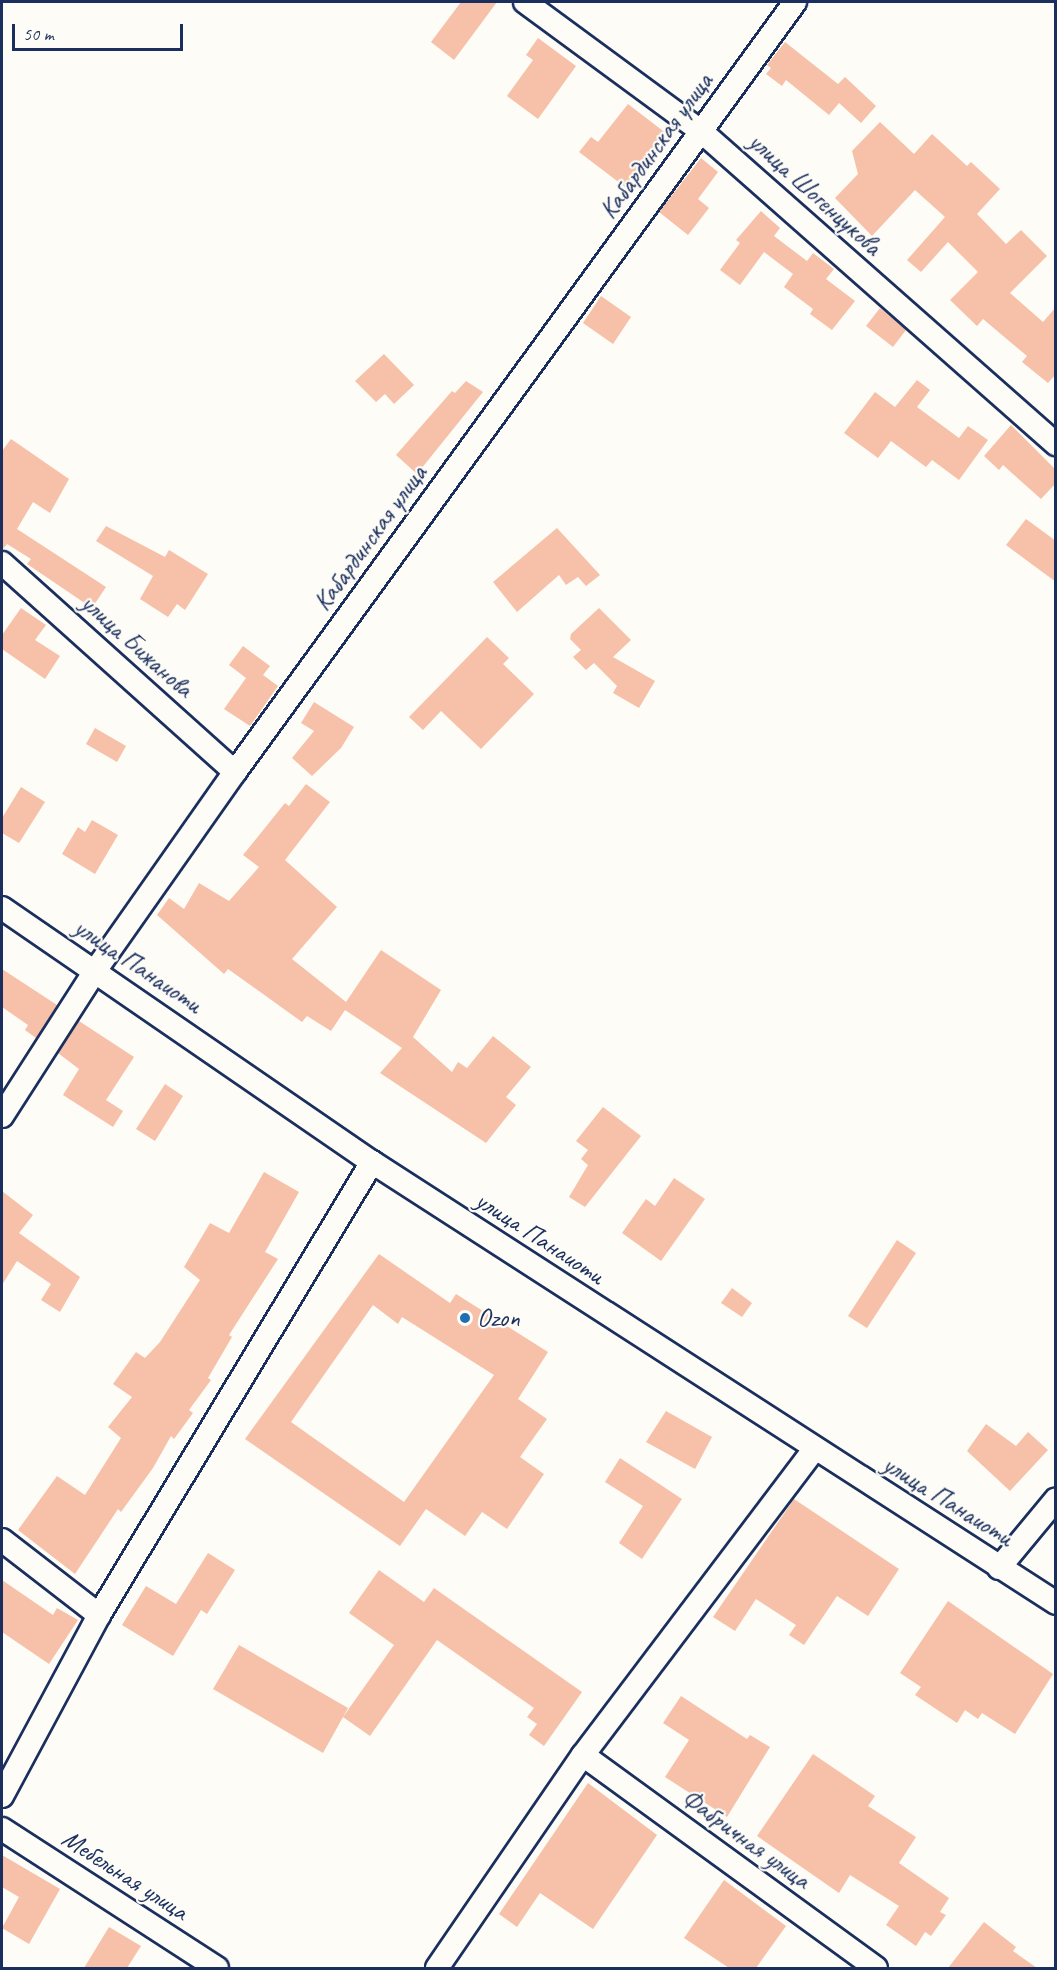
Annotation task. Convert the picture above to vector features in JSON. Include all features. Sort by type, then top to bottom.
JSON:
[{"type":"street","name":"улица Шогенцукова","points":[[525,2],[702,132],[1056,444]]},
{"type":"street","name":"Кабардинская улица","points":[[2,1116],[96,971],[235,771],[795,2]]},
{"type":"street","name":"улица Бижанова","points":[[2,563],[235,771]]},
{"type":"street","name":"улица Панаиоти","points":[[2,908],[372,1162],[814,1450],[1056,1603]]},
{"type":"street","points":[[2,1796],[99,1616],[372,1162]]},
{"type":"street","points":[[437,1968],[583,1755],[814,1450]]},
{"type":"street","points":[[999,1568],[1056,1499]]},
{"type":"street","points":[[2,1540],[99,1616]]},
{"type":"street","name":"Фабричная улица","points":[[583,1755],[876,1968]]},
{"type":"street","name":"Мебельная улица","points":[[2,1829],[217,1968]]},
{"type":"building","points":[[461,2],[497,2],[454,60],[431,42]]},
{"type":"building","points":[[538,38],[576,66],[538,119],[507,96],[533,60],[526,55]]},
{"type":"building","points":[[785,42],[838,84],[845,77],[876,106],[861,123],[839,103],[829,115],[786,80],[782,86],[766,74],[771,68],[767,65]]},
{"type":"building","points":[[628,104],[667,134],[625,187],[579,152],[591,137],[598,142]]},
{"type":"building","points":[[880,122],[914,154],[932,134],[967,166],[971,162],[1000,189],[977,214],[1006,244],[1021,230],[1047,256],[1010,293],[1043,322],[1056,307],[1056,374],[1048,383],[1022,362],[1027,356],[983,319],[977,326],[950,300],[978,272],[948,242],[921,272],[907,260],[945,217],[915,190],[872,236],[835,198],[858,174],[852,151]]},
{"type":"building","points":[[701,158],[718,172],[698,199],[709,208],[688,235],[659,212]]},
{"type":"building","points":[[761,211],[780,228],[774,236],[807,261],[813,253],[834,269],[826,279],[855,301],[832,330],[810,314],[813,309],[784,287],[793,274],[764,252],[740,285],[720,270],[740,243],[736,240]]},
{"type":"building","points":[[601,296],[631,317],[613,344],[583,323]]},
{"type":"building","points":[[880,308],[906,330],[893,347],[866,326]]},
{"type":"building","points":[[384,354],[414,385],[394,404],[385,394],[376,402],[355,381]]},
{"type":"building","points":[[917,380],[930,390],[917,407],[959,438],[968,426],[988,440],[959,480],[932,460],[926,467],[891,441],[878,458],[844,433],[875,392],[895,407]]},
{"type":"building","points":[[466,381],[483,392],[417,474],[396,455],[452,391],[455,393]]},
{"type":"building","points":[[1011,425],[1056,470],[1056,483],[1041,499],[1003,465],[999,470],[984,456]]},
{"type":"building","points":[[11,439],[69,479],[50,513],[33,502],[17,529],[106,587],[92,608],[27,564],[31,559],[7,544],[2,550],[2,451]]},
{"type":"building","points":[[1026,519],[1056,541],[1056,582],[1006,545]]},
{"type":"building","points":[[106,526],[165,557],[169,550],[208,574],[185,610],[177,604],[168,617],[140,599],[153,576],[96,541]]},
{"type":"building","points":[[557,528],[600,575],[586,586],[578,577],[566,585],[559,575],[517,612],[493,582]]},
{"type":"building","points":[[21,608],[46,625],[35,640],[60,656],[45,679],[2,649],[2,635]]},
{"type":"building","points":[[599,608],[631,640],[613,657],[655,681],[639,708],[613,693],[617,686],[594,663],[586,670],[573,657],[581,650],[570,639],[571,634]]},
{"type":"building","points":[[487,637],[509,658],[503,664],[534,694],[481,749],[441,711],[423,730],[409,717]]},
{"type":"building","points":[[243,646],[270,666],[263,675],[278,686],[250,726],[224,709],[246,678],[229,665]]},
{"type":"building","points":[[314,702],[354,727],[341,748],[312,776],[292,758],[314,731],[301,723]]},
{"type":"building","points":[[95,728],[126,746],[117,762],[86,744]]},
{"type":"building","points":[[306,784],[330,802],[285,860],[337,907],[292,959],[346,1002],[381,950],[441,990],[413,1037],[452,1072],[458,1062],[467,1068],[493,1036],[531,1067],[506,1097],[516,1105],[486,1143],[380,1073],[402,1048],[345,1010],[331,1031],[307,1016],[302,1022],[228,969],[224,974],[157,915],[169,898],[184,909],[199,883],[229,901],[259,867],[243,855],[285,803],[289,806]]},
{"type":"building","points":[[21,787],[45,802],[19,843],[2,833],[2,818]]},
{"type":"building","points":[[92,820],[118,835],[95,874],[62,854],[78,827],[85,832]]},
{"type":"building","points":[[2,969],[57,1005],[36,1038],[25,1030],[28,1025],[2,1007]]},
{"type":"building","points":[[79,1021],[134,1057],[106,1100],[123,1111],[113,1127],[63,1095],[79,1069],[58,1053]]},
{"type":"building","points":[[165,1084],[183,1096],[155,1141],[136,1129]]},
{"type":"building","points":[[603,1107],[641,1136],[585,1207],[569,1197],[588,1165],[581,1159],[588,1150],[576,1141]]},
{"type":"building","points":[[264,1172],[299,1192],[265,1252],[278,1259],[229,1335],[232,1337],[208,1378],[211,1380],[189,1410],[193,1413],[174,1439],[171,1436],[153,1468],[121,1512],[118,1509],[75,1574],[18,1530],[57,1476],[85,1495],[121,1438],[108,1427],[132,1397],[113,1384],[136,1352],[145,1358],[160,1342],[200,1280],[184,1267],[210,1223],[229,1233]]},
{"type":"building","points":[[674,1178],[705,1199],[661,1261],[622,1233],[646,1199],[655,1206]]},
{"type":"building","points":[[2,1191],[33,1215],[19,1233],[80,1277],[60,1312],[41,1300],[51,1284],[17,1261],[2,1285]]},
{"type":"building","points":[[897,1240],[916,1253],[867,1328],[848,1316]]},
{"type":"building","points":[[379,1254],[450,1303],[456,1294],[548,1352],[518,1399],[547,1419],[520,1457],[544,1474],[507,1529],[482,1512],[465,1536],[426,1509],[400,1546],[245,1439]],"holes":[[[373,1305],[398,1324],[402,1317],[494,1375],[404,1502],[291,1422]]]},
{"type":"building","points":[[732,1288],[752,1303],[742,1317],[721,1303]]},
{"type":"building","points":[[666,1411],[712,1437],[695,1469],[646,1442]]},
{"type":"building","points":[[986,1424],[1016,1446],[1028,1432],[1048,1450],[1010,1491],[967,1451]]},
{"type":"building","points":[[620,1458],[682,1499],[642,1559],[619,1543],[643,1506],[605,1482]]},
{"type":"building","points":[[794,1499],[899,1569],[868,1616],[837,1596],[804,1645],[789,1635],[796,1625],[756,1599],[735,1631],[713,1617]]},
{"type":"building","points":[[208,1553],[235,1570],[207,1614],[201,1610],[173,1656],[122,1625],[146,1586],[176,1604]]},
{"type":"building","points":[[379,1570],[424,1602],[434,1588],[582,1692],[544,1746],[529,1735],[537,1724],[527,1717],[534,1708],[437,1640],[370,1736],[343,1717],[394,1645],[349,1613]]},
{"type":"building","points":[[2,1580],[53,1615],[57,1608],[78,1620],[49,1664],[2,1632]]},
{"type":"building","points":[[948,1601],[1053,1674],[1015,1734],[982,1713],[978,1719],[965,1710],[957,1723],[915,1695],[921,1687],[900,1673]]},
{"type":"building","points":[[239,1645],[348,1708],[323,1753],[213,1689]]},
{"type":"building","points":[[681,1696],[747,1739],[750,1735],[770,1747],[727,1817],[665,1777],[689,1740],[663,1723]]},
{"type":"building","points":[[813,1754],[875,1796],[868,1806],[916,1837],[899,1863],[949,1898],[940,1912],[946,1915],[931,1936],[925,1932],[916,1946],[886,1925],[899,1906],[850,1875],[839,1893],[757,1836]]},
{"type":"building","points":[[588,1783],[657,1835],[593,1929],[540,1893],[517,1927],[499,1914]]},
{"type":"building","points":[[2,1855],[60,1889],[29,1944],[2,1928],[19,1897],[2,1887]]},
{"type":"building","points":[[724,1880],[786,1926],[756,1968],[729,1968],[684,1938]]},
{"type":"building","points":[[984,1922],[1016,1947],[1013,1951],[1037,1968],[948,1968]]},
{"type":"building","points":[[109,1927],[141,1946],[127,1968],[84,1968]]},
{"type":"place","name":"Ozon","points":[[465,1318]]}]
